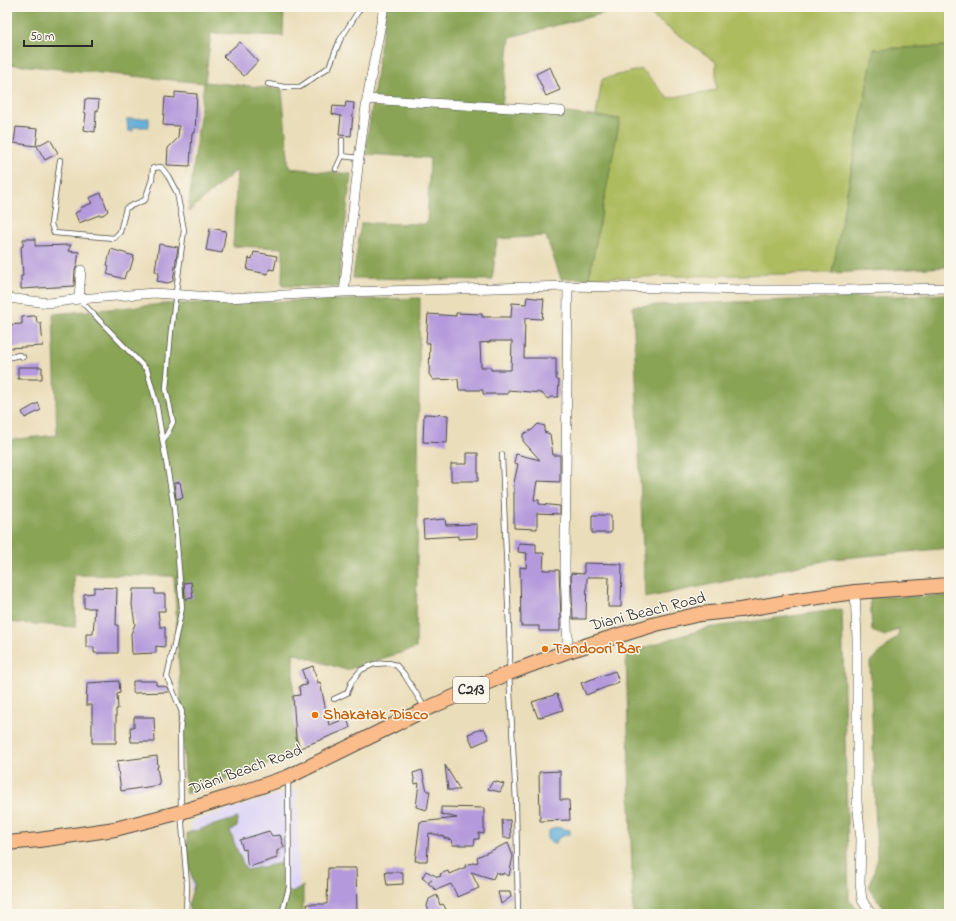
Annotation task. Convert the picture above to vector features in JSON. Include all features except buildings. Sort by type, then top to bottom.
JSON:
[{"type":"main road","name":"Diani Beach Road","points":[[7,843],[115,829],[181,812],[232,796],[288,777],[426,709],[509,673],[568,651],[656,624],[700,614],[740,610],[855,592],[949,586]]},
{"type":"street","points":[[344,292],[367,99],[384,7]]},
{"type":"street","points":[[367,99],[562,111]]},
{"type":"street","points":[[79,299],[81,270]]},
{"type":"street","points":[[568,286],[565,568],[568,651]]},
{"type":"street","points":[[7,298],[49,303],[154,293],[226,298],[344,292],[568,286],[748,290],[949,288]]},
{"type":"street","points":[[855,592],[857,802],[861,839],[860,883],[862,900],[871,914]]},
{"type":"lane","points":[[268,84],[284,87],[300,87],[329,67],[340,40],[361,7]]},
{"type":"lane","points":[[336,169],[342,156],[342,140]]},
{"type":"lane","points":[[342,156],[359,158]]},
{"type":"lane","points":[[60,160],[51,224],[54,233],[114,238],[120,232],[126,208],[145,200],[152,179],[153,168],[161,167],[168,176],[177,193],[184,230],[171,331],[166,389],[173,422],[162,442]]},
{"type":"lane","points":[[79,299],[147,370],[156,402],[174,508],[182,608],[167,677],[182,712],[180,731],[181,812],[187,885],[186,914]]},
{"type":"lane","points":[[7,358],[19,355],[23,356]]},
{"type":"lane","points":[[502,455],[510,653],[509,673],[516,809],[518,914]]},
{"type":"lane","points":[[334,699],[347,693],[352,681],[361,670],[374,664],[389,663],[396,665],[404,674],[426,709]]},
{"type":"lane","points":[[282,914],[289,887],[288,777]]},
{"type":"shaded area","points":[[297,789],[300,914],[191,914],[191,821]]},
{"type":"green space","points":[[7,7],[284,7],[283,36],[211,33],[205,82],[282,89],[289,168],[351,174],[338,287],[282,286],[283,248],[233,246],[237,170],[188,212],[204,83],[8,64],[7,70]]},
{"type":"green space","points":[[386,7],[629,7],[510,37],[502,106],[620,119],[589,278],[561,279],[546,236],[497,239],[492,280],[353,278],[361,223],[427,224],[430,158],[365,154]]},
{"type":"green space","points":[[639,7],[949,7],[949,46],[874,49],[832,273],[589,278],[619,119],[596,116],[602,79],[642,69],[668,98],[716,90],[716,62]]},
{"type":"green space","points":[[949,46],[949,172],[945,173],[947,267],[832,273],[874,49]]},
{"type":"green space","points":[[949,294],[949,548],[833,559],[645,598],[633,306]]},
{"type":"green space","points":[[420,298],[416,648],[346,670],[293,653],[294,754],[186,794],[174,576],[74,575],[76,627],[7,622],[7,440],[57,435],[53,314],[165,304]]},
{"type":"green space","points":[[949,596],[949,914],[888,914],[869,888],[877,861],[870,662],[898,636],[899,628],[885,636],[872,631],[870,597]]},
{"type":"green space","points":[[842,609],[849,900],[862,914],[633,914],[626,653],[707,628]]},
{"type":"green space","points":[[238,818],[237,827],[230,831],[246,870],[282,863],[286,889],[292,893],[303,886],[303,914],[191,914],[188,906],[194,885],[187,859],[187,833]]},
{"type":"water","points":[[149,118],[149,127],[133,127],[133,131],[128,131],[127,119]]},
{"type":"water","points":[[556,827],[570,830],[570,834],[559,838],[556,843],[551,843],[547,838],[549,831]]},
{"type":"place","name":"Tandoori Bar","points":[[545,649]]},
{"type":"place","name":"Shakatak Disco","points":[[315,715]]}]
